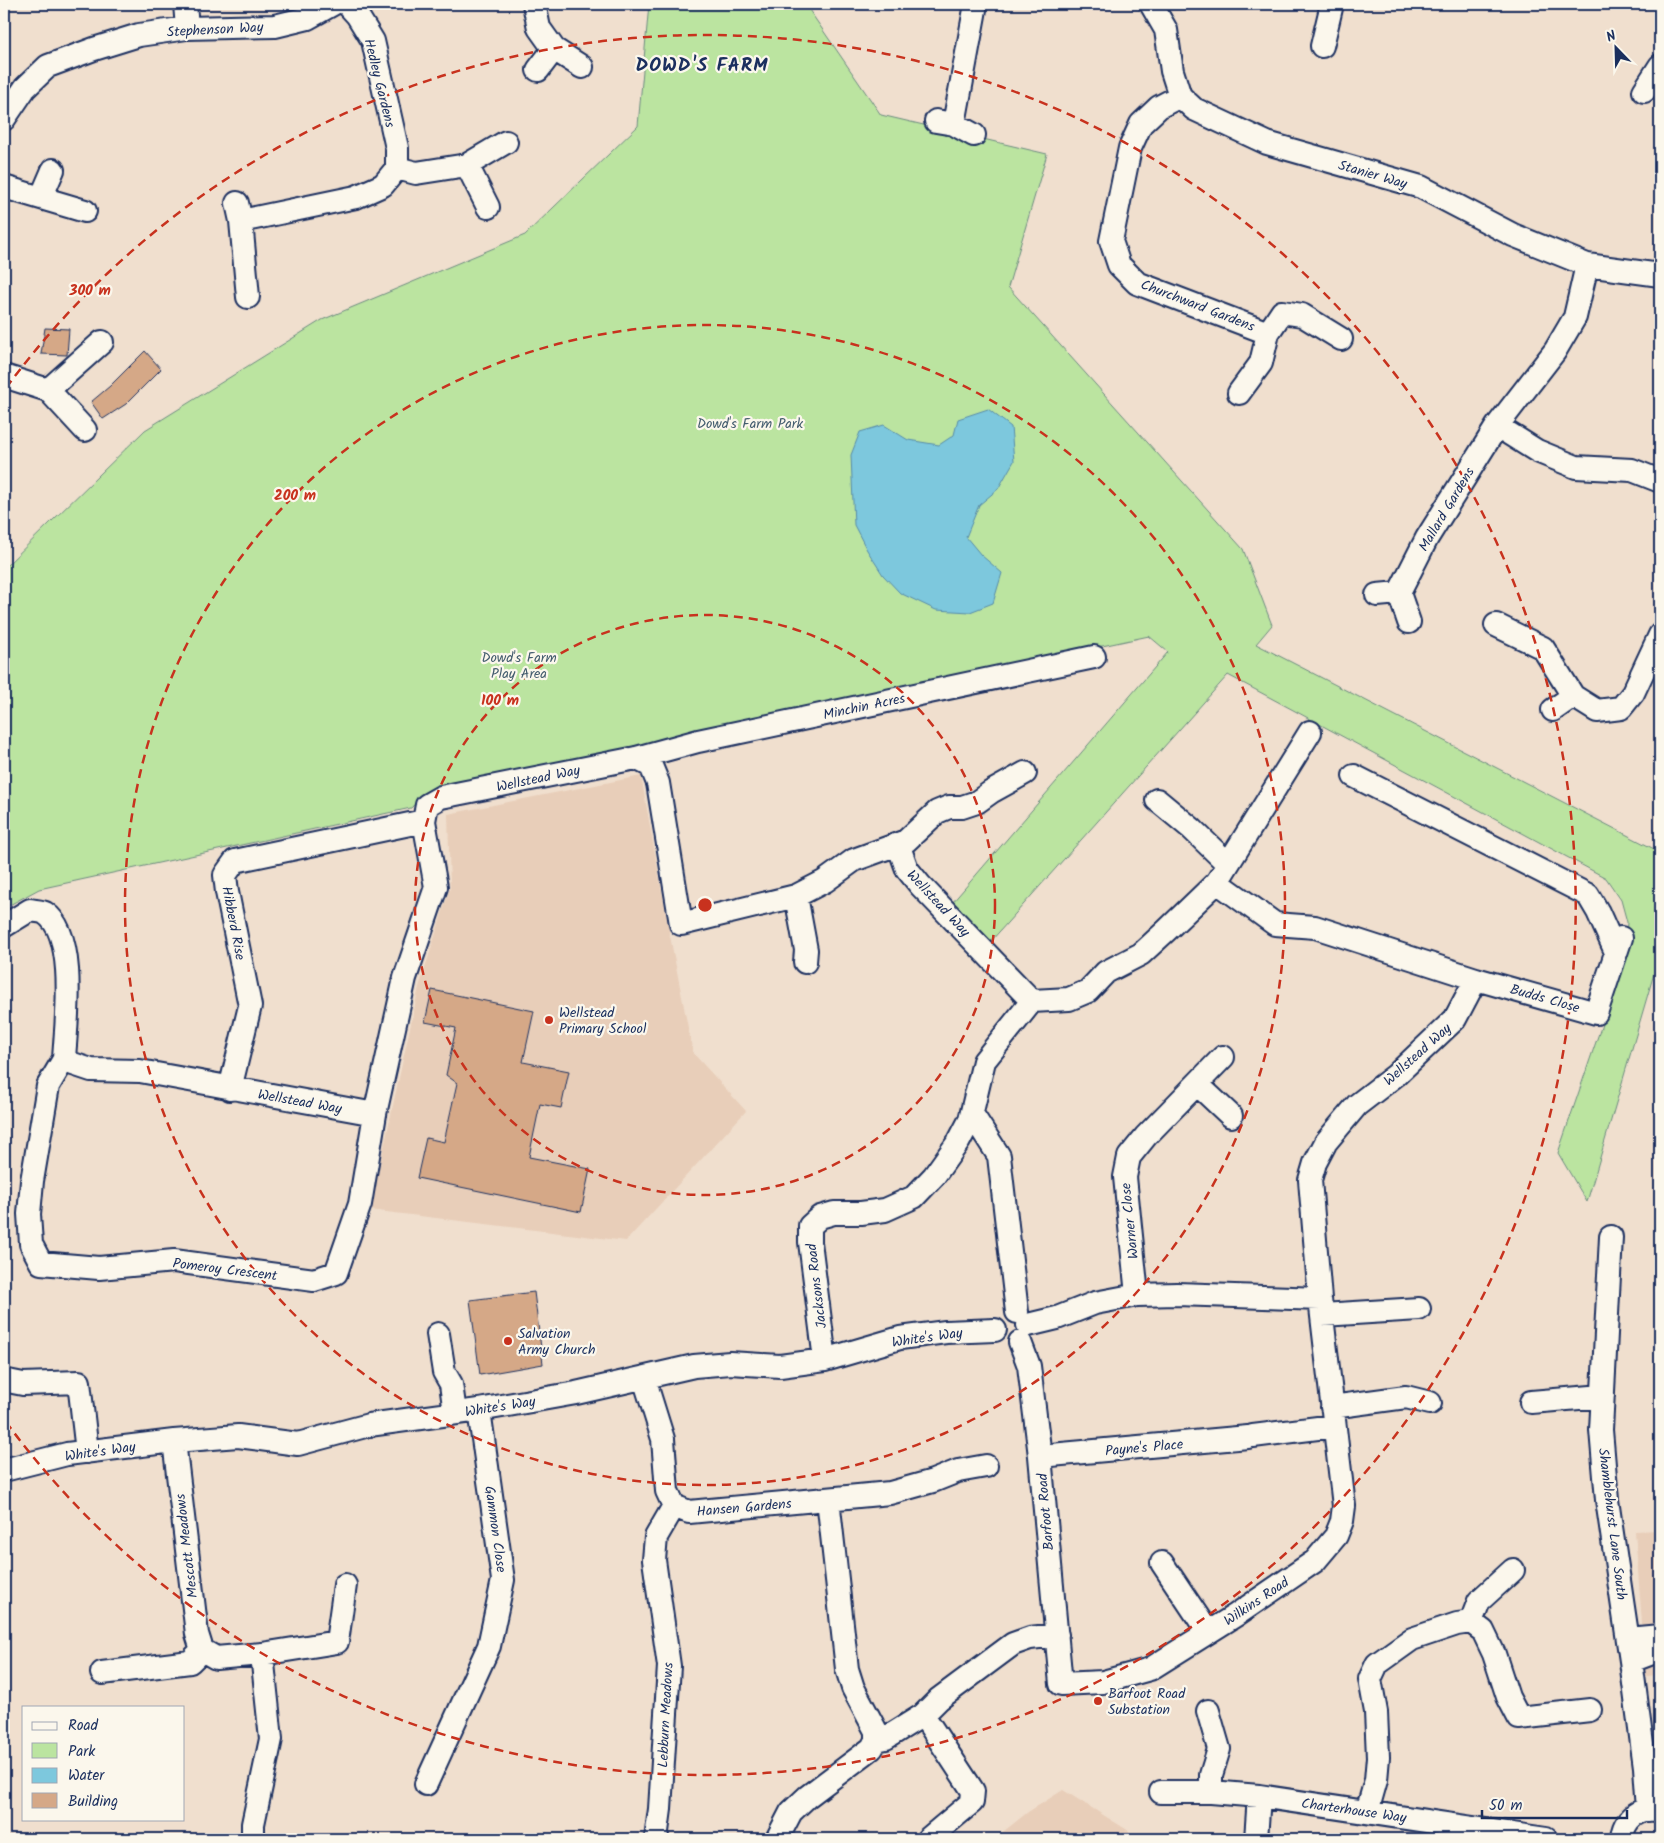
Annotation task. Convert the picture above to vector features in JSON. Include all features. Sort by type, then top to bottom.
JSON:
[{"type":"street","points":[[185,4],[187,28]]},
{"type":"street","name":"Stephenson Way","points":[[4,119],[25,88],[48,66],[94,49],[139,35],[187,28],[275,26],[308,18],[333,4]]},
{"type":"street","name":"Hedley Gardens","points":[[347,4],[357,15],[373,41],[397,148],[397,168]]},
{"type":"street","points":[[534,4],[540,28],[554,49],[582,66]]},
{"type":"street","points":[[974,134],[945,123],[976,4]]},
{"type":"street","points":[[1151,4],[1166,30],[1172,71],[1180,96]]},
{"type":"street","points":[[1322,46],[1332,4]]},
{"type":"street","points":[[538,70],[554,49]]},
{"type":"street","points":[[1644,91],[1660,66]]},
{"type":"street","name":"Stanier Way","points":[[1180,96],[1194,110],[1267,143],[1421,188],[1513,235],[1587,265],[1660,275]]},
{"type":"street","name":"Churchward Gardens","points":[[1180,96],[1159,107],[1141,124],[1130,148],[1111,242],[1119,265],[1137,283],[1268,333]]},
{"type":"street","points":[[248,297],[239,212],[356,198],[384,185],[397,168],[416,173],[467,165],[506,142]]},
{"type":"street","points":[[467,165],[488,207]]},
{"type":"street","points":[[41,198],[54,170]]},
{"type":"street","points":[[4,187],[85,211]]},
{"type":"street","name":"Mallard Gardens","points":[[1409,622],[1388,594],[1427,538],[1498,426],[1555,351],[1575,318],[1587,265]]},
{"type":"street","name":"Churchward Gardens","points":[[1239,393],[1261,363],[1268,333],[1282,312],[1302,316],[1341,339]]},
{"type":"street","points":[[48,390],[102,342]]},
{"type":"street","points":[[4,376],[48,390],[85,430]]},
{"type":"street","points":[[1498,426],[1537,452],[1576,467],[1632,470],[1660,481]]},
{"type":"street","points":[[1496,625],[1543,648],[1573,696],[1597,711],[1621,708],[1633,692],[1660,635]]},
{"type":"street","name":"Minchin Acres","points":[[636,758],[698,741],[1094,657]]},
{"type":"street","points":[[1553,710],[1573,696]]},
{"type":"street","points":[[1032,1001],[1068,1000],[1088,991],[1106,972],[1141,954],[1223,873],[1310,732]]},
{"type":"street","points":[[636,758],[651,766],[658,783],[681,924],[796,896],[825,881],[854,860],[906,841],[937,812],[949,807],[977,802],[1025,773]]},
{"type":"street","name":"Wellstead Way","points":[[424,821],[427,805],[441,798],[636,758]]},
{"type":"street","name":"Budds Close","points":[[1354,776],[1588,895],[1619,945],[1596,1013],[1476,979]]},
{"type":"street","points":[[1157,800],[1192,829],[1223,873],[1275,924],[1315,927],[1476,979]]},
{"type":"street","points":[[375,1114],[405,978],[436,887],[424,821]]},
{"type":"street","name":"Hibberd Rise","points":[[230,1088],[250,1006],[225,876],[235,861],[424,821]]},
{"type":"street","name":"Wellstead Way","points":[[898,844],[906,869],[1032,1001]]},
{"type":"street","points":[[796,896],[806,950],[805,962]]},
{"type":"street","points":[[4,926],[30,910],[44,912],[54,922],[62,940],[68,968],[68,1003],[64,1059]]},
{"type":"street","name":"Wellstead Way","points":[[1321,1307],[1310,1180],[1315,1163],[1326,1142],[1357,1105],[1396,1075],[1455,1019],[1476,979]]},
{"type":"street","name":"Jacksons Road","points":[[825,1360],[810,1242],[810,1226],[820,1217],[834,1213],[861,1213],[885,1210],[914,1197],[934,1176],[959,1141],[972,1114],[984,1061],[1032,1001]]},
{"type":"street","name":"Warner Close","points":[[1137,1295],[1125,1177],[1129,1157],[1146,1136],[1223,1057]]},
{"type":"street","name":"Wellstead Way","points":[[64,1059],[72,1064],[92,1070],[140,1071],[375,1114]]},
{"type":"street","name":"Pomeroy Crescent","points":[[64,1059],[48,1086],[32,1181],[29,1214],[31,1244],[41,1263],[99,1268],[174,1261],[314,1280],[336,1273],[360,1204],[375,1114]]},
{"type":"street","points":[[1197,1084],[1231,1116]]},
{"type":"street","name":"Barfoot Road","points":[[972,1114],[998,1156],[1029,1366],[1040,1456],[1061,1684]]},
{"type":"street","name":"Shamblehurst Lane South","points":[[1611,1236],[1601,1430],[1607,1500],[1645,1767],[1654,1810]]},
{"type":"street","name":"White's Way","points":[[4,1470],[68,1454],[174,1441],[238,1436],[298,1444],[369,1425],[480,1410],[576,1393],[694,1366],[730,1363],[780,1366],[825,1360],[900,1338],[946,1332],[995,1330],[1000,1316],[1010,1311],[1022,1326],[1057,1318],[1094,1303],[1137,1295],[1178,1294],[1321,1307],[1419,1309]]},
{"type":"street","name":"Wilkins Road","points":[[1061,1684],[1102,1682],[1150,1669],[1315,1561],[1336,1536],[1342,1521],[1344,1506],[1321,1307]]},
{"type":"street","points":[[438,1334],[444,1372],[450,1384],[455,1413]]},
{"type":"street","points":[[644,1378],[663,1439],[668,1491],[674,1506]]},
{"type":"street","points":[[8,1381],[23,1384],[79,1382],[87,1452]]},
{"type":"street","points":[[1531,1402],[1603,1396]]},
{"type":"street","points":[[1333,1417],[1406,1397],[1430,1403]]},
{"type":"street","name":"Gammon Close","points":[[426,1784],[489,1646],[503,1580],[480,1410]]},
{"type":"street","name":"Payne's Place","points":[[1040,1456],[1250,1437],[1333,1417]]},
{"type":"street","name":"Mescott Meadows","points":[[174,1441],[197,1634],[202,1650]]},
{"type":"street","name":"Hansen Gardens","points":[[674,1506],[689,1512],[890,1493],[924,1484],[958,1471],[986,1466]]},
{"type":"street","points":[[777,1839],[791,1812],[807,1797],[872,1748],[876,1740],[876,1730],[853,1688],[847,1669],[828,1499]]},
{"type":"street","name":"Lebburn Meadows","points":[[656,1839],[660,1809],[669,1666],[654,1560],[656,1537],[674,1506]]},
{"type":"street","points":[[1162,1563],[1208,1632]]},
{"type":"street","points":[[1471,1622],[1479,1601],[1513,1570]]},
{"type":"street","points":[[102,1673],[190,1662],[202,1650],[216,1658],[262,1654],[337,1642],[345,1585]]},
{"type":"street","points":[[1367,1812],[1376,1780],[1378,1764],[1376,1712],[1370,1679],[1377,1664],[1412,1639],[1457,1624],[1471,1622],[1483,1631],[1494,1654],[1508,1697],[1519,1718],[1590,1710]]},
{"type":"street","points":[[876,1740],[886,1738],[923,1715],[939,1699],[1013,1644],[1030,1638],[1057,1635]]},
{"type":"street","points":[[1628,1639],[1660,1636]]},
{"type":"street","points":[[1631,1661],[1660,1650]]},
{"type":"street","points":[[253,1839],[253,1824],[271,1739],[262,1654]]},
{"type":"street","points":[[1208,1711],[1218,1749],[1211,1775],[1211,1792]]},
{"type":"street","points":[[923,1715],[973,1792],[974,1797],[972,1802],[928,1839]]},
{"type":"street","name":"Charterhouse Way","points":[[1161,1792],[1211,1792],[1259,1796],[1546,1839]]},
{"type":"street","points":[[1256,1839],[1259,1796]]},
{"type":"street","points":[[1622,1839],[1623,1830],[1632,1816],[1654,1810]]},
{"type":"shaded area","name":"Wellstead Primary School","points":[[641,776],[693,1053],[746,1111],[626,1241],[370,1210],[419,987],[450,888],[448,814]]},
{"type":"shaded area","points":[[1660,1530],[1660,1675],[1646,1676],[1635,1531]]},
{"type":"shaded area","points":[[1063,1790],[1129,1831],[1129,1839],[994,1839],[1028,1812]]},
{"type":"green space","name":"Dowd's Farm Park","points":[[649,4],[805,4],[881,115],[1047,154],[1008,287],[1243,549],[1272,625],[1256,644],[1660,852],[1660,953],[1587,1202],[1558,1153],[1625,957],[1627,922],[1621,900],[1606,878],[1228,675],[991,941],[952,903],[1168,652],[1149,636],[657,741],[424,794],[411,808],[39,889],[4,908],[4,568],[145,430],[322,320],[525,235],[638,126]]},
{"type":"water","points":[[988,409],[1011,427],[1014,461],[998,489],[979,505],[966,537],[981,555],[1002,573],[993,603],[970,612],[936,610],[900,593],[883,575],[867,550],[854,525],[851,455],[860,432],[884,425],[908,440],[939,445],[954,435],[958,419]]},
{"type":"building","points":[[45,328],[69,329],[67,355],[41,354]]},
{"type":"building","points":[[145,351],[161,369],[126,404],[103,419],[91,402]]},
{"type":"building","points":[[432,990],[534,1011],[523,1062],[569,1071],[561,1108],[540,1104],[529,1157],[590,1169],[581,1212],[417,1178],[426,1138],[444,1142],[457,1083],[446,1075],[456,1028],[425,1022]]},
{"type":"building","name":"Salvation Army Church","points":[[534,1292],[543,1364],[480,1375],[470,1300]]},
{"type":"place","name":"Wellstead Primary School","points":[[549,1020]]},
{"type":"place","name":"Salvation Army Church","points":[[508,1341]]},
{"type":"place","name":"Barfoot Road Substation","points":[[1098,1701]]},
{"type":"district","name":"DOWD'S FARM","points":[[702,64]]},
{"type":"park label","name":"Dowd's Farm Play Area","points":[[519,666]]}]
